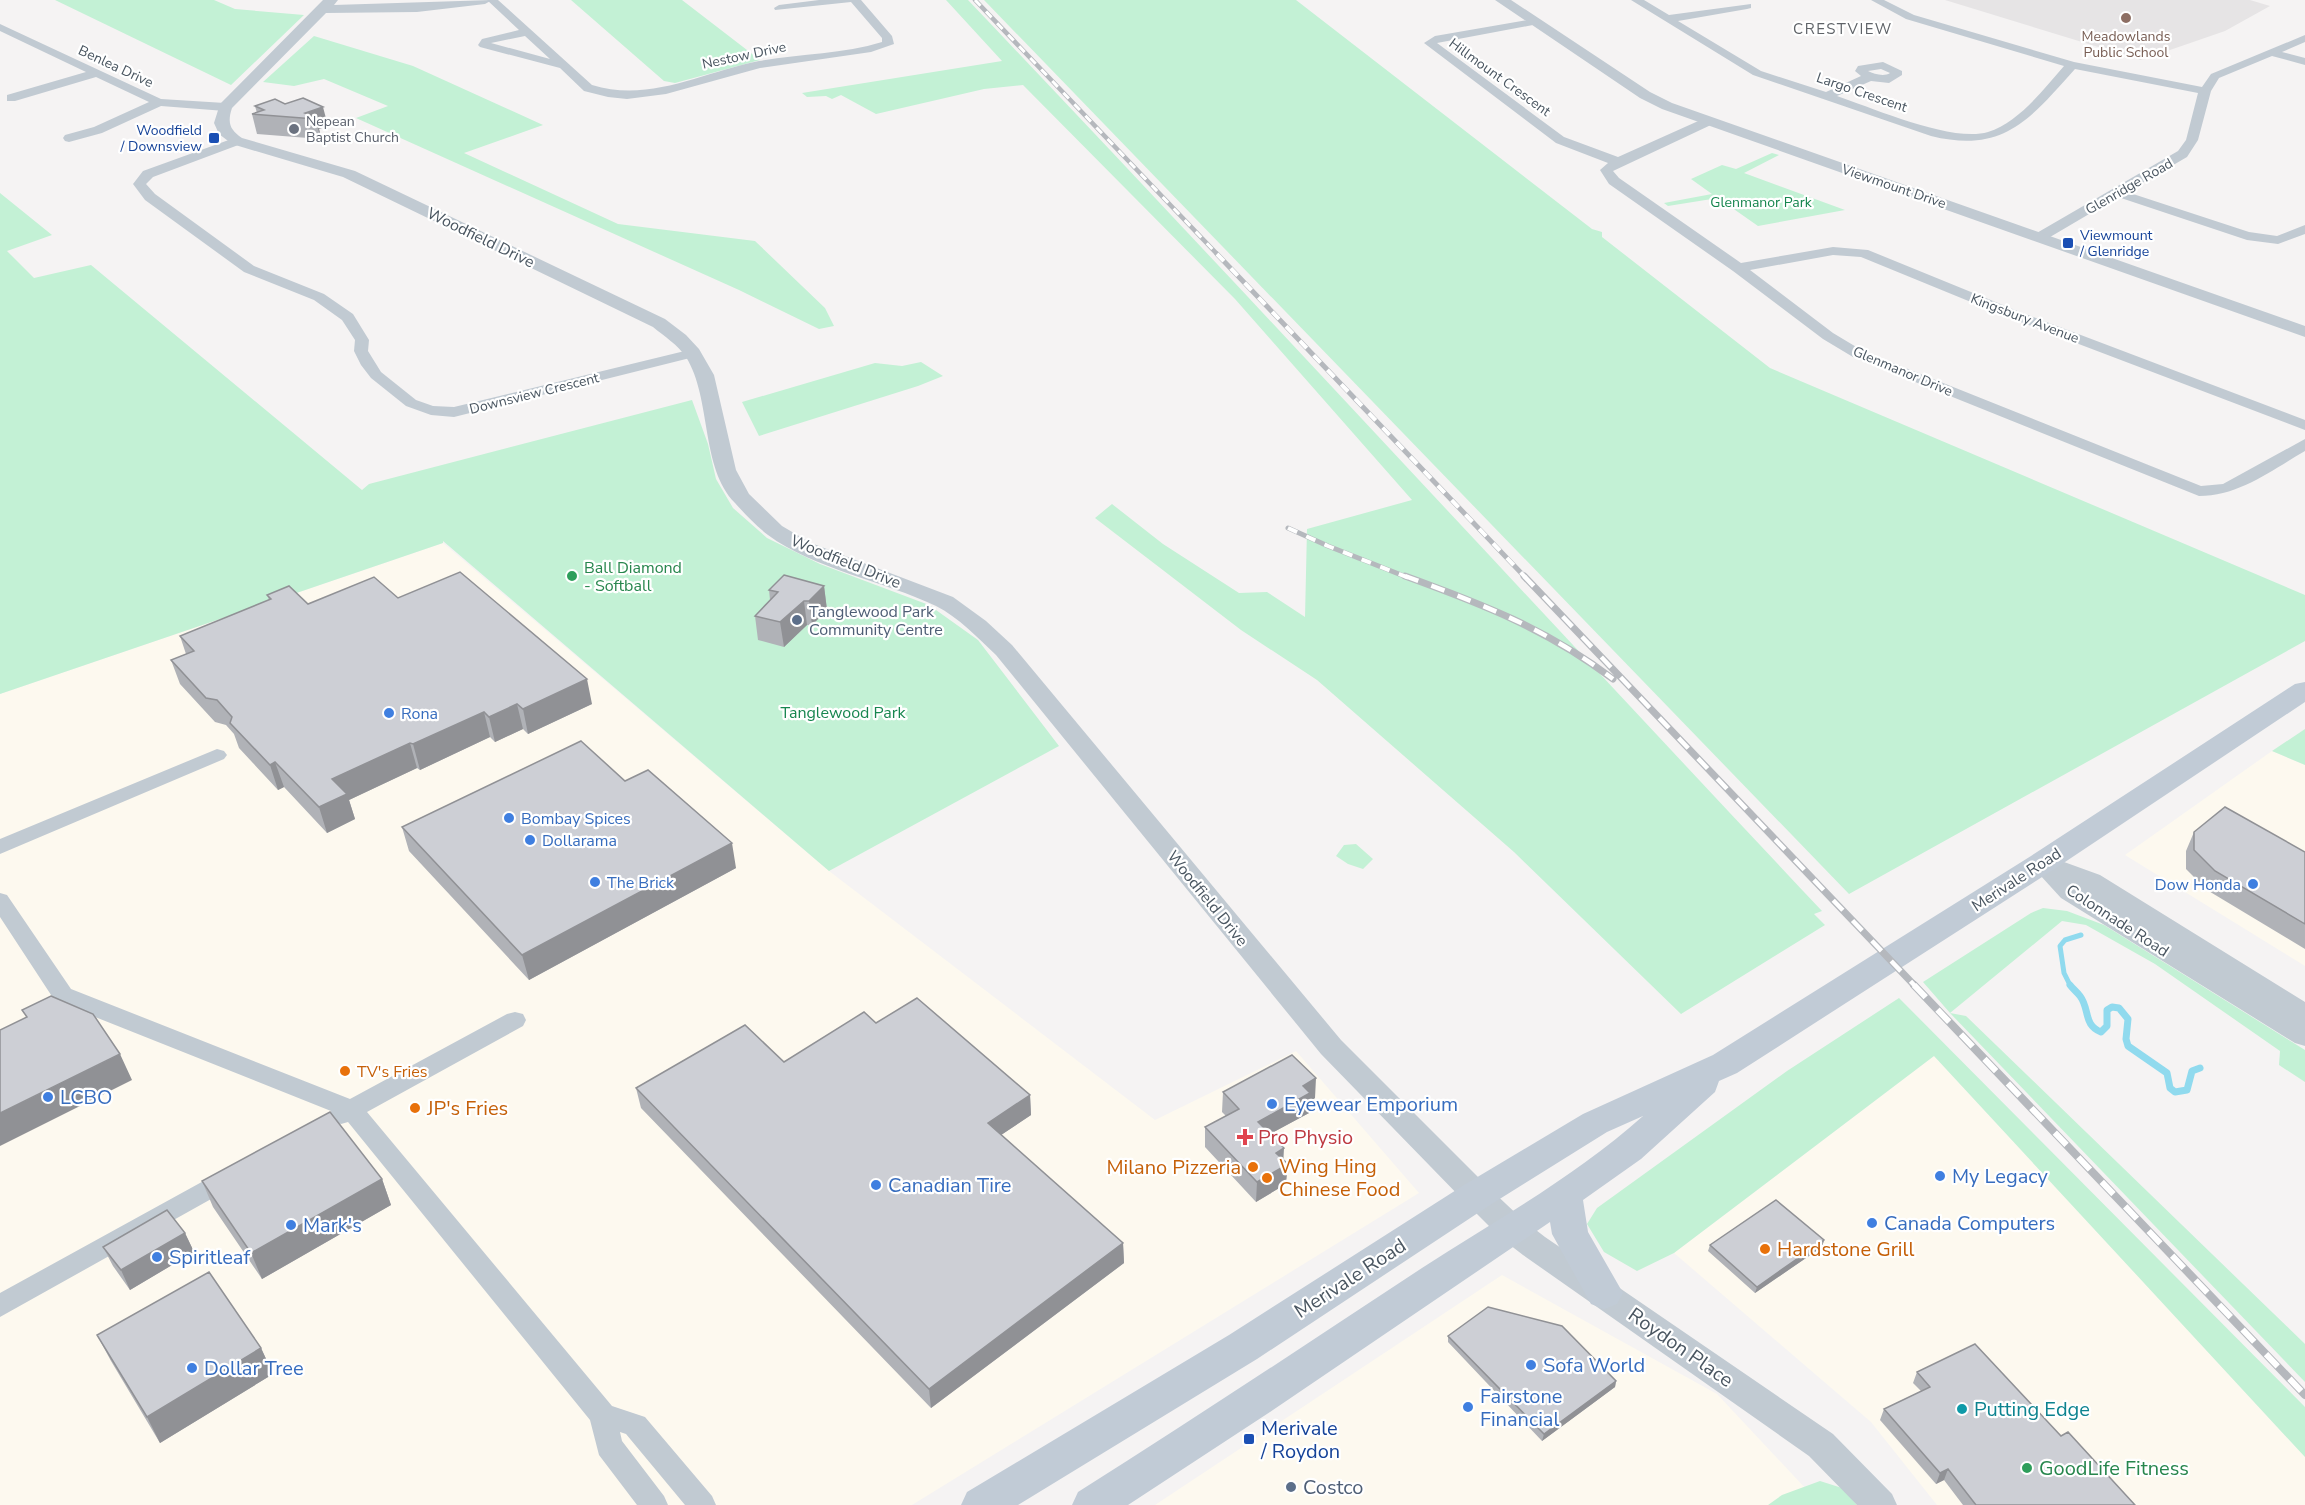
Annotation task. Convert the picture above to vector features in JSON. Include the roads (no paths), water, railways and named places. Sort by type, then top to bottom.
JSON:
[{"type":"main road","name":"Merivale Road","points":[[982,1505],[1243,1347],[1477,1195],[1595,1123],[1725,1064],[2042,863],[2305,690]]},
{"type":"main road","name":"Merivale Road","points":[[1093,1505],[1256,1401],[1293,1373],[1629,1149],[1725,1064]]},
{"type":"main road","points":[[1564,1194],[1569,1234],[1604,1293]]},
{"type":"street","points":[[237,141],[226,135],[221,127],[225,107],[327,4],[417,8],[485,0]]},
{"type":"street","name":"Nestow Drive","points":[[492,0],[588,88],[601,94],[629,97],[652,94],[742,68],[871,49],[888,44],[888,38],[855,0]]},
{"type":"street","points":[[779,8],[847,0]]},
{"type":"street","name":"Viewmount Drive","points":[[1502,0],[1645,95],[1709,121],[2305,332]]},
{"type":"street","name":"Largo Crescent","points":[[1636,0],[1757,74],[1935,133],[1958,138],[1983,137],[2002,132],[2050,89],[2072,65]]},
{"type":"street","points":[[1876,0],[1910,17],[2072,65],[2205,91],[2215,76],[2305,38]]},
{"type":"street","points":[[1668,19],[1747,6]]},
{"type":"street","name":"Hillmount Crescent","points":[[1534,21],[1436,39],[1430,43],[1560,140],[1618,162]]},
{"type":"street","name":"Benlea Drive","points":[[0,27],[159,102],[225,107]]},
{"type":"street","name":"Nestow Drive","points":[[526,32],[486,41],[484,45],[561,65]]},
{"type":"street","points":[[2270,52],[2305,62]]},
{"type":"street","points":[[11,98],[96,73]]},
{"type":"street","points":[[1827,96],[1870,77]]},
{"type":"street","name":"Glenridge Road","points":[[2040,237],[2183,154],[2192,140],[2205,91]]},
{"type":"street","points":[[69,138],[98,130],[159,102]]},
{"type":"street","points":[[1618,162],[1709,121]]},
{"type":"street","name":"Woodfield Drive","points":[[237,141],[349,174],[659,323],[693,352],[705,375],[726,470],[740,497],[775,530],[804,547],[945,602],[978,626],[1004,650],[1331,1047],[1477,1195]]},
{"type":"street","name":"Downsview Crescent","points":[[237,141],[148,174],[139,184],[150,197],[249,269],[319,297],[348,317],[362,340],[361,351],[366,362],[376,375],[411,403],[431,410],[470,409],[693,352]]},
{"type":"street","name":"Glenmanor Drive","points":[[1618,162],[1606,170],[1614,181],[1738,268],[1828,336],[1858,354],[2199,491],[2217,491],[2305,444]]},
{"type":"street","points":[[2117,193],[2247,236],[2278,240],[2305,229]]},
{"type":"street","name":"Kingsbury Avenue","points":[[1738,268],[1833,251],[1863,253],[2026,319],[2305,425]]},
{"type":"street","points":[[0,847],[218,755]]},
{"type":"street","name":"Colonnade Road","points":[[2042,863],[2091,881],[2305,1015]]},
{"type":"street","name":"Colonnade Road","points":[[2042,863],[2070,892],[2305,1036]]},
{"type":"street","points":[[0,900],[63,995],[351,1109],[603,1416],[609,1446],[654,1505]]},
{"type":"street","points":[[324,1124],[515,1020]]},
{"type":"street","points":[[0,1306],[253,1163]]},
{"type":"street","name":"Roydon Place","points":[[1477,1195],[1512,1229],[1821,1444],[1880,1505]]},
{"type":"street","points":[[603,1416],[635,1425],[702,1505]]},
{"type":"waterway","points":[[2070,985],[2064,973],[2060,946],[2065,940],[2081,935]]},
{"type":"waterway","points":[[2070,985],[2083,1001],[2089,1021],[2095,1029],[2101,1032],[2107,1026],[2107,1010],[2112,1007],[2119,1008],[2128,1019],[2126,1039],[2128,1046],[2167,1073],[2170,1088],[2175,1092],[2187,1090],[2192,1071],[2200,1068]]},
{"type":"railway","points":[[975,0],[1218,255]]},
{"type":"railway","points":[[1217,254],[1526,578]]},
{"type":"railway","points":[[1288,528],[1409,578]]},
{"type":"railway","points":[[1405,576],[1513,619],[1563,646],[1613,679]]},
{"type":"railway","points":[[1524,576],[1916,987]]},
{"type":"railway","points":[[1914,985],[2305,1395]]},
{"type":"place","name":"Meadowlands Public School","points":[[2126,18]]},
{"type":"place","name":"Nepean Baptist Church","points":[[294,129]]},
{"type":"place","name":"Woodfield / Downsview","points":[[214,138]]},
{"type":"place","name":"Viewmount / Glenridge","points":[[2068,243]]},
{"type":"place","name":"Ball Diamond - Softball","points":[[572,576]]},
{"type":"place","name":"Tanglewood Park Community Centre","points":[[797,620]]},
{"type":"place","name":"Rona","points":[[389,713]]},
{"type":"place","name":"Bombay Spices","points":[[509,818]]},
{"type":"place","name":"Dollarama","points":[[530,840]]},
{"type":"place","name":"The Brick","points":[[595,882]]},
{"type":"place","name":"Dow Honda","points":[[2253,884]]},
{"type":"place","name":"TV's Fries","points":[[345,1071]]},
{"type":"place","name":"LCBO","points":[[48,1097]]},
{"type":"place","name":"Eyewear Emporium","points":[[1272,1104]]},
{"type":"place","name":"JP's Fries","points":[[415,1108]]},
{"type":"place","name":"Pro Physio","points":[[1245,1137]]},
{"type":"place","name":"Milano Pizzeria","points":[[1253,1167]]},
{"type":"place","name":"My Legacy","points":[[1940,1176]]},
{"type":"place","name":"Wing Hing Chinese Food","points":[[1267,1178]]},
{"type":"place","name":"Canadian Tire","points":[[876,1185]]},
{"type":"place","name":"Canada Computers","points":[[1872,1223]]},
{"type":"place","name":"Mark's","points":[[291,1225]]},
{"type":"place","name":"Hardstone Grill","points":[[1765,1249]]},
{"type":"place","name":"Spiritleaf","points":[[157,1257]]},
{"type":"place","name":"Sofa World","points":[[1531,1365]]},
{"type":"place","name":"Dollar Tree","points":[[192,1368]]},
{"type":"place","name":"Fairstone Financial","points":[[1468,1407]]},
{"type":"place","name":"Putting Edge","points":[[1962,1409]]},
{"type":"place","name":"Merivale / Roydon","points":[[1249,1439]]},
{"type":"place","name":"GoodLife Fitness","points":[[2027,1468]]},
{"type":"place","name":"Costco","points":[[1291,1487]]},
{"type":"district","name":"CRESTVIEW","points":[[1843,29]]},
{"type":"park label","name":"Glenmanor Park","points":[[1761,202]]},
{"type":"park label","name":"Tanglewood Park","points":[[843,712]]}]
